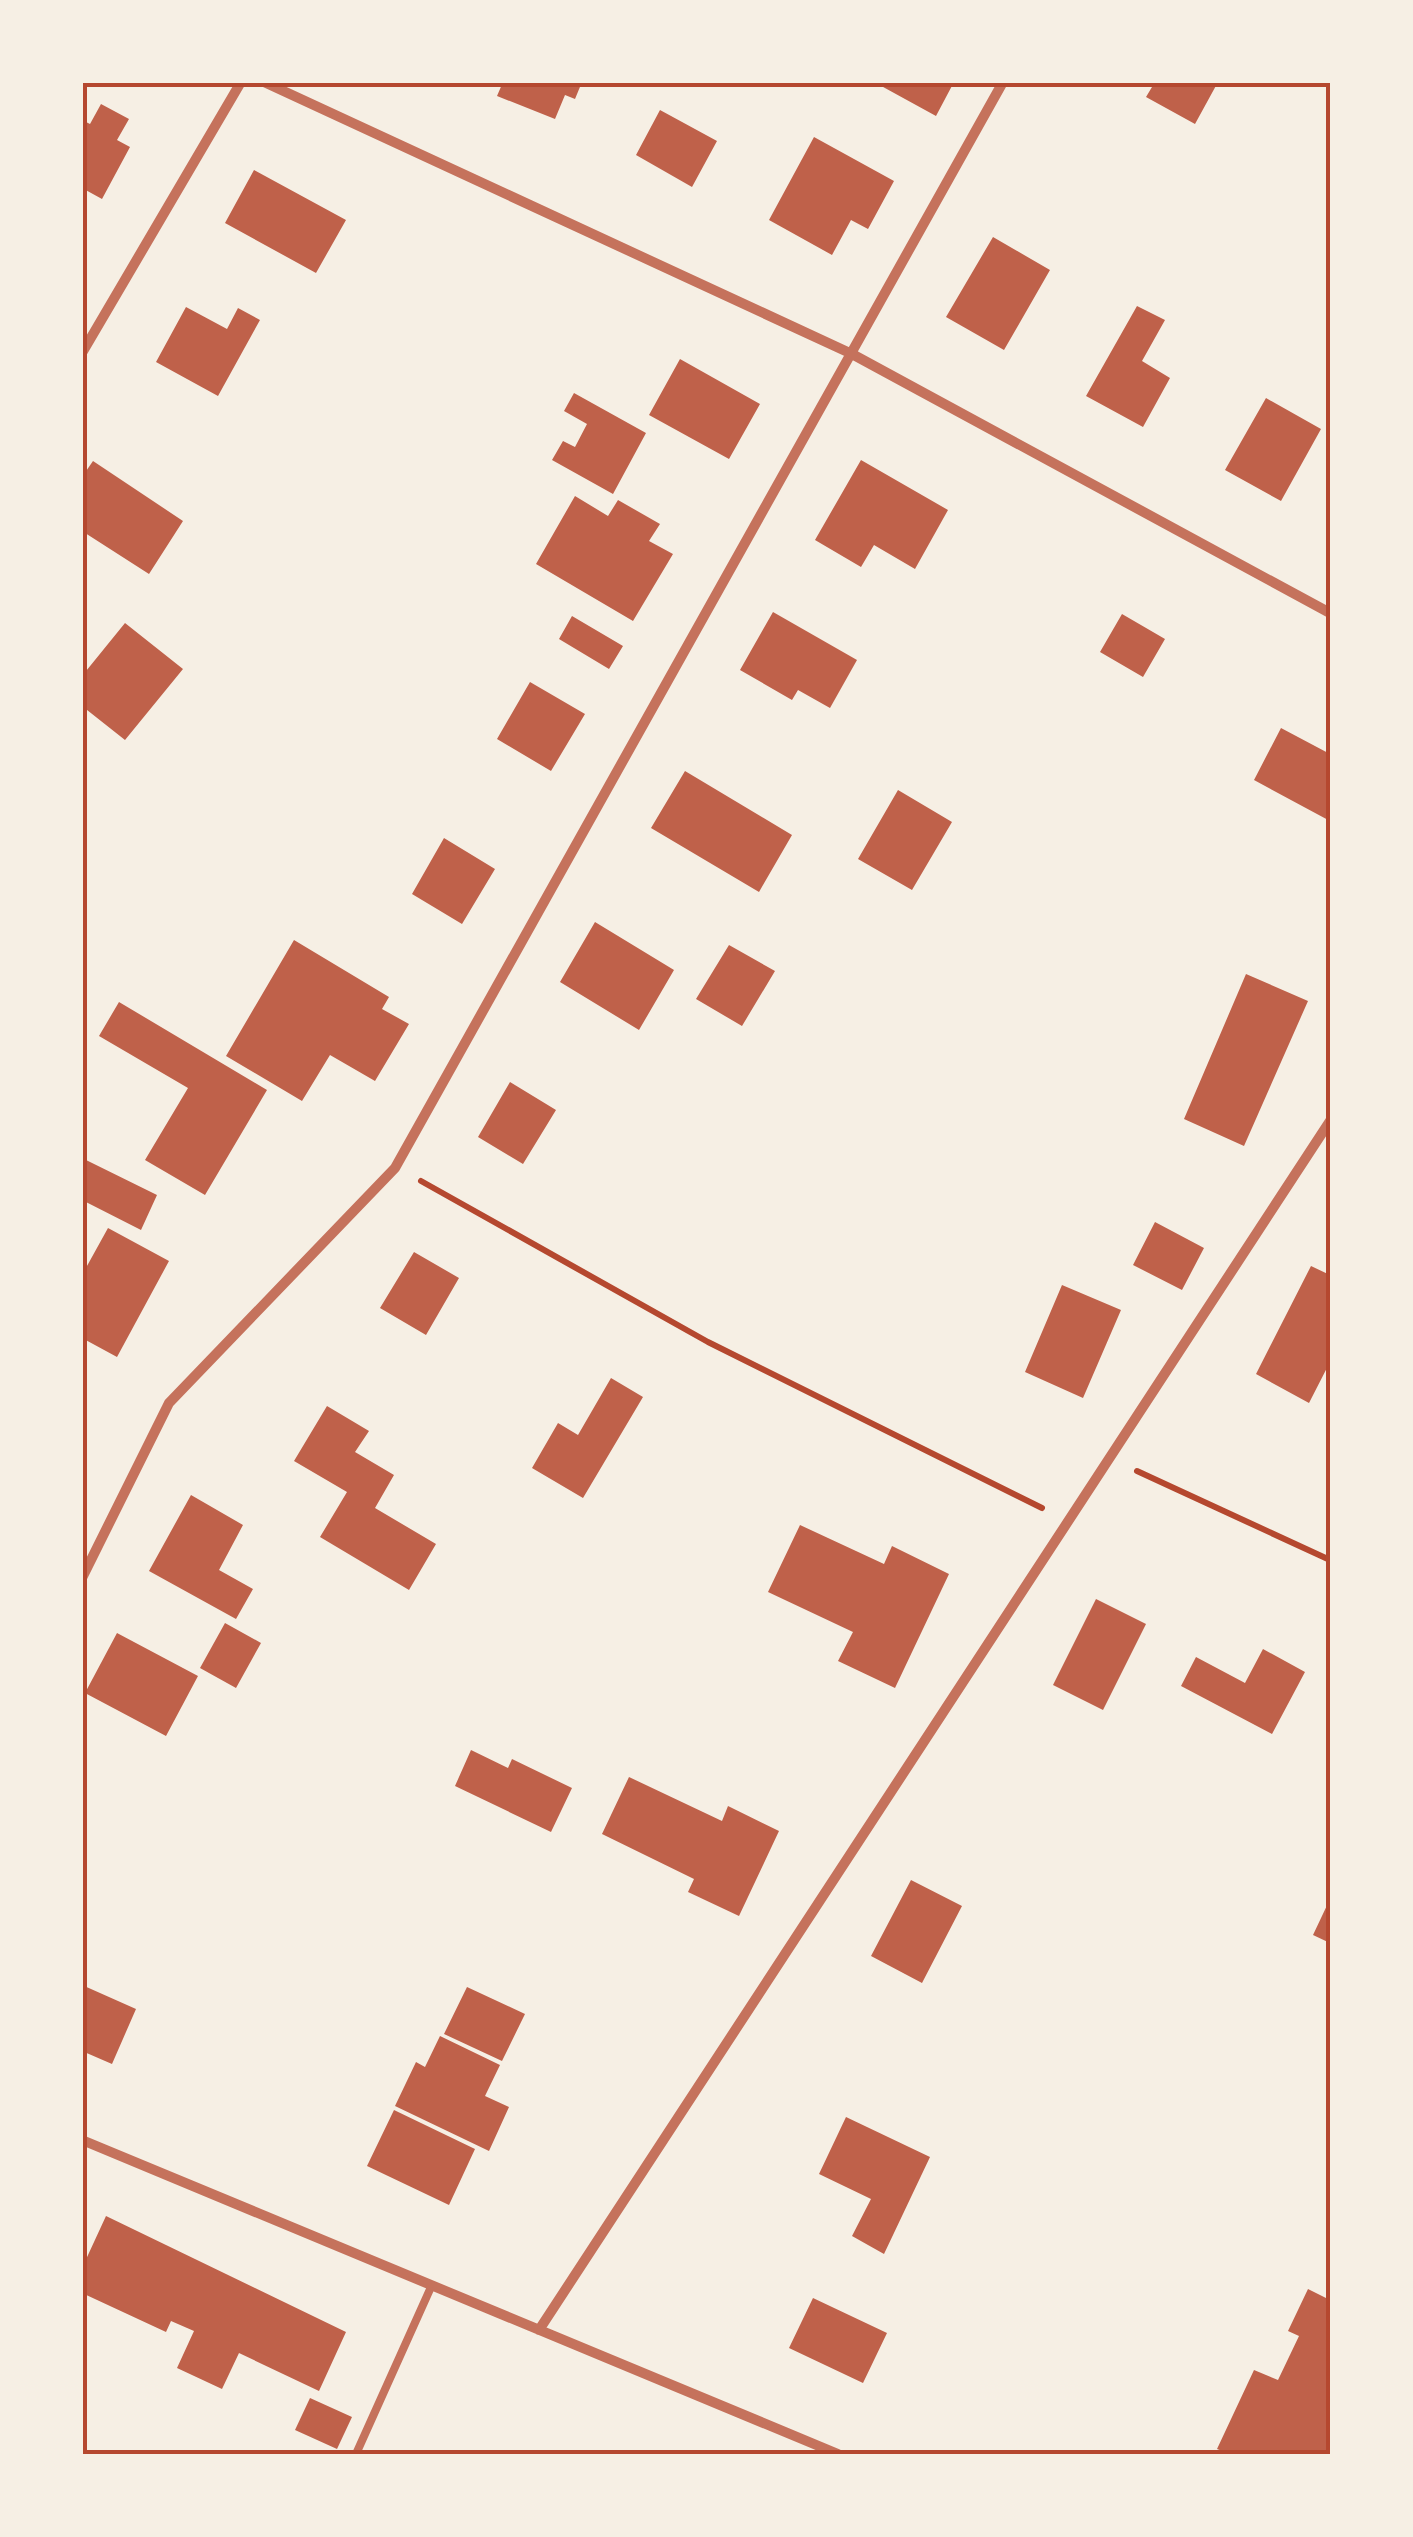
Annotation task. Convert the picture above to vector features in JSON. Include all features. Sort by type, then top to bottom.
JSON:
[{"type":"street","points":[[82,353],[242,82]]},
{"type":"street","points":[[264,82],[852,354],[1330,613]]},
{"type":"street","points":[[82,1578],[169,1404],[396,1168],[1004,82]]},
{"type":"street","points":[[538,2330],[1106,1457],[1330,1121]]},
{"type":"street","points":[[82,2140],[819,2451],[838,2454]]},
{"type":"lane","points":[[356,2454],[432,2287]]},
{"type":"path","points":[[438,1190],[708,1342],[1065,1520]]},
{"type":"path","points":[[1106,1457],[1330,1560]]},
{"type":"building","points":[[503,82],[582,82],[575,99],[565,95],[555,119],[497,96]]},
{"type":"building","points":[[874,82],[954,82],[936,116]]},
{"type":"building","points":[[1155,82],[1218,82],[1195,124],[1146,97]]},
{"type":"building","points":[[101,104],[129,119],[117,140],[130,147],[102,199],[82,188],[82,120],[90,124]]},
{"type":"building","points":[[660,110],[717,141],[692,187],[636,155]]},
{"type":"building","points":[[814,137],[894,181],[868,229],[851,220],[832,255],[769,220]]},
{"type":"building","points":[[254,170],[346,220],[316,273],[225,223]]},
{"type":"building","points":[[993,237],[1050,270],[1004,350],[946,317]]},
{"type":"building","points":[[1137,306],[1165,320],[1142,361],[1170,378],[1143,427],[1086,396]]},
{"type":"building","points":[[186,307],[227,329],[238,308],[260,320],[218,396],[156,362]]},
{"type":"building","points":[[680,359],[760,404],[729,459],[649,415]]},
{"type":"building","points":[[574,393],[646,433],[613,494],[552,460],[563,441],[575,447],[587,424],[564,411]]},
{"type":"building","points":[[1266,398],[1321,429],[1281,501],[1225,470]]},
{"type":"building","points":[[861,460],[948,510],[915,569],[874,545],[861,567],[815,540]]},
{"type":"building","points":[[93,461],[183,521],[149,574],[82,531],[82,477]]},
{"type":"building","points":[[575,496],[608,516],[618,500],[660,524],[649,541],[673,554],[633,621],[536,564]]},
{"type":"building","points":[[773,612],[857,660],[830,708],[798,690],[792,700],[740,670]]},
{"type":"building","points":[[1122,614],[1165,639],[1143,677],[1100,652]]},
{"type":"building","points":[[572,616],[623,646],[609,669],[559,639]]},
{"type":"building","points":[[125,623],[183,669],[125,740],[82,706],[82,676]]},
{"type":"building","points":[[530,682],[585,714],[551,771],[497,739]]},
{"type":"building","points":[[1281,728],[1330,754],[1330,821],[1254,780]]},
{"type":"building","points":[[685,771],[792,835],[759,892],[651,828]]},
{"type":"building","points":[[898,790],[952,822],[912,890],[858,859]]},
{"type":"building","points":[[444,838],[495,869],[462,924],[412,894]]},
{"type":"building","points":[[595,922],[674,970],[639,1030],[560,982]]},
{"type":"building","points":[[294,940],[389,997],[382,1009],[409,1024],[375,1081],[330,1055],[302,1101],[226,1056]]},
{"type":"building","points":[[729,945],[775,971],[742,1026],[696,999]]},
{"type":"building","points":[[1246,974],[1308,1001],[1244,1146],[1184,1119]]},
{"type":"building","points":[[119,1002],[267,1090],[205,1195],[145,1160],[188,1088],[99,1036]]},
{"type":"building","points":[[510,1082],[556,1110],[523,1164],[478,1137]]},
{"type":"building","points":[[86,1160],[157,1195],[141,1230],[82,1200]]},
{"type":"building","points":[[1155,1222],[1204,1248],[1182,1290],[1133,1265]]},
{"type":"building","points":[[108,1228],[169,1261],[117,1357],[82,1338],[82,1275]]},
{"type":"building","points":[[414,1252],[459,1278],[426,1335],[380,1308]]},
{"type":"building","points":[[1311,1266],[1330,1275],[1330,1362],[1309,1403],[1256,1374]]},
{"type":"building","points":[[1062,1285],[1121,1310],[1083,1398],[1025,1372]]},
{"type":"building","points":[[611,1378],[643,1397],[583,1498],[532,1468],[558,1423],[578,1435]]},
{"type":"building","points":[[327,1406],[369,1431],[355,1452],[394,1475],[375,1508],[436,1544],[409,1590],[320,1537],[347,1492],[294,1461]]},
{"type":"building","points":[[191,1495],[243,1525],[219,1570],[253,1589],[236,1619],[149,1571]]},
{"type":"building","points":[[800,1525],[884,1564],[892,1546],[949,1574],[895,1688],[838,1661],[853,1632],[768,1592]]},
{"type":"building","points":[[1096,1599],[1146,1624],[1103,1710],[1053,1685]]},
{"type":"building","points":[[225,1623],[261,1643],[236,1688],[200,1668]]},
{"type":"building","points":[[117,1633],[198,1676],[166,1736],[85,1693]]},
{"type":"building","points":[[1263,1649],[1305,1672],[1272,1734],[1181,1686],[1196,1657],[1245,1683]]},
{"type":"building","points":[[471,1750],[508,1768],[512,1759],[572,1788],[551,1832],[455,1786]]},
{"type":"building","points":[[629,1777],[722,1821],[728,1806],[779,1831],[739,1916],[688,1892],[694,1879],[602,1834]]},
{"type":"building","points":[[911,1880],[962,1906],[922,1983],[871,1956]]},
{"type":"building","points":[[1330,1899],[1330,1943],[1313,1935]]},
{"type":"building","points":[[82,1985],[136,2009],[112,2064],[82,2051]]},
{"type":"building","points":[[467,1987],[525,2014],[502,2061],[444,2034]]},
{"type":"building","points":[[440,2036],[500,2065],[485,2096],[509,2107],[489,2151],[395,2106],[416,2062],[425,2067]]},
{"type":"building","points":[[394,2110],[475,2149],[449,2205],[367,2166]]},
{"type":"building","points":[[846,2117],[930,2157],[884,2254],[852,2236],[871,2199],[819,2174]]},
{"type":"building","points":[[106,2216],[346,2332],[319,2391],[239,2353],[222,2389],[177,2368],[194,2331],[171,2321],[166,2332],[82,2293],[82,2268]]},
{"type":"building","points":[[1308,2289],[1330,2300],[1330,2454],[1230,2454],[1217,2449],[1254,2370],[1278,2380],[1299,2336],[1288,2331]]},
{"type":"building","points":[[813,2298],[887,2333],[863,2383],[789,2348]]},
{"type":"building","points":[[310,2398],[352,2417],[337,2449],[295,2430]]}]
